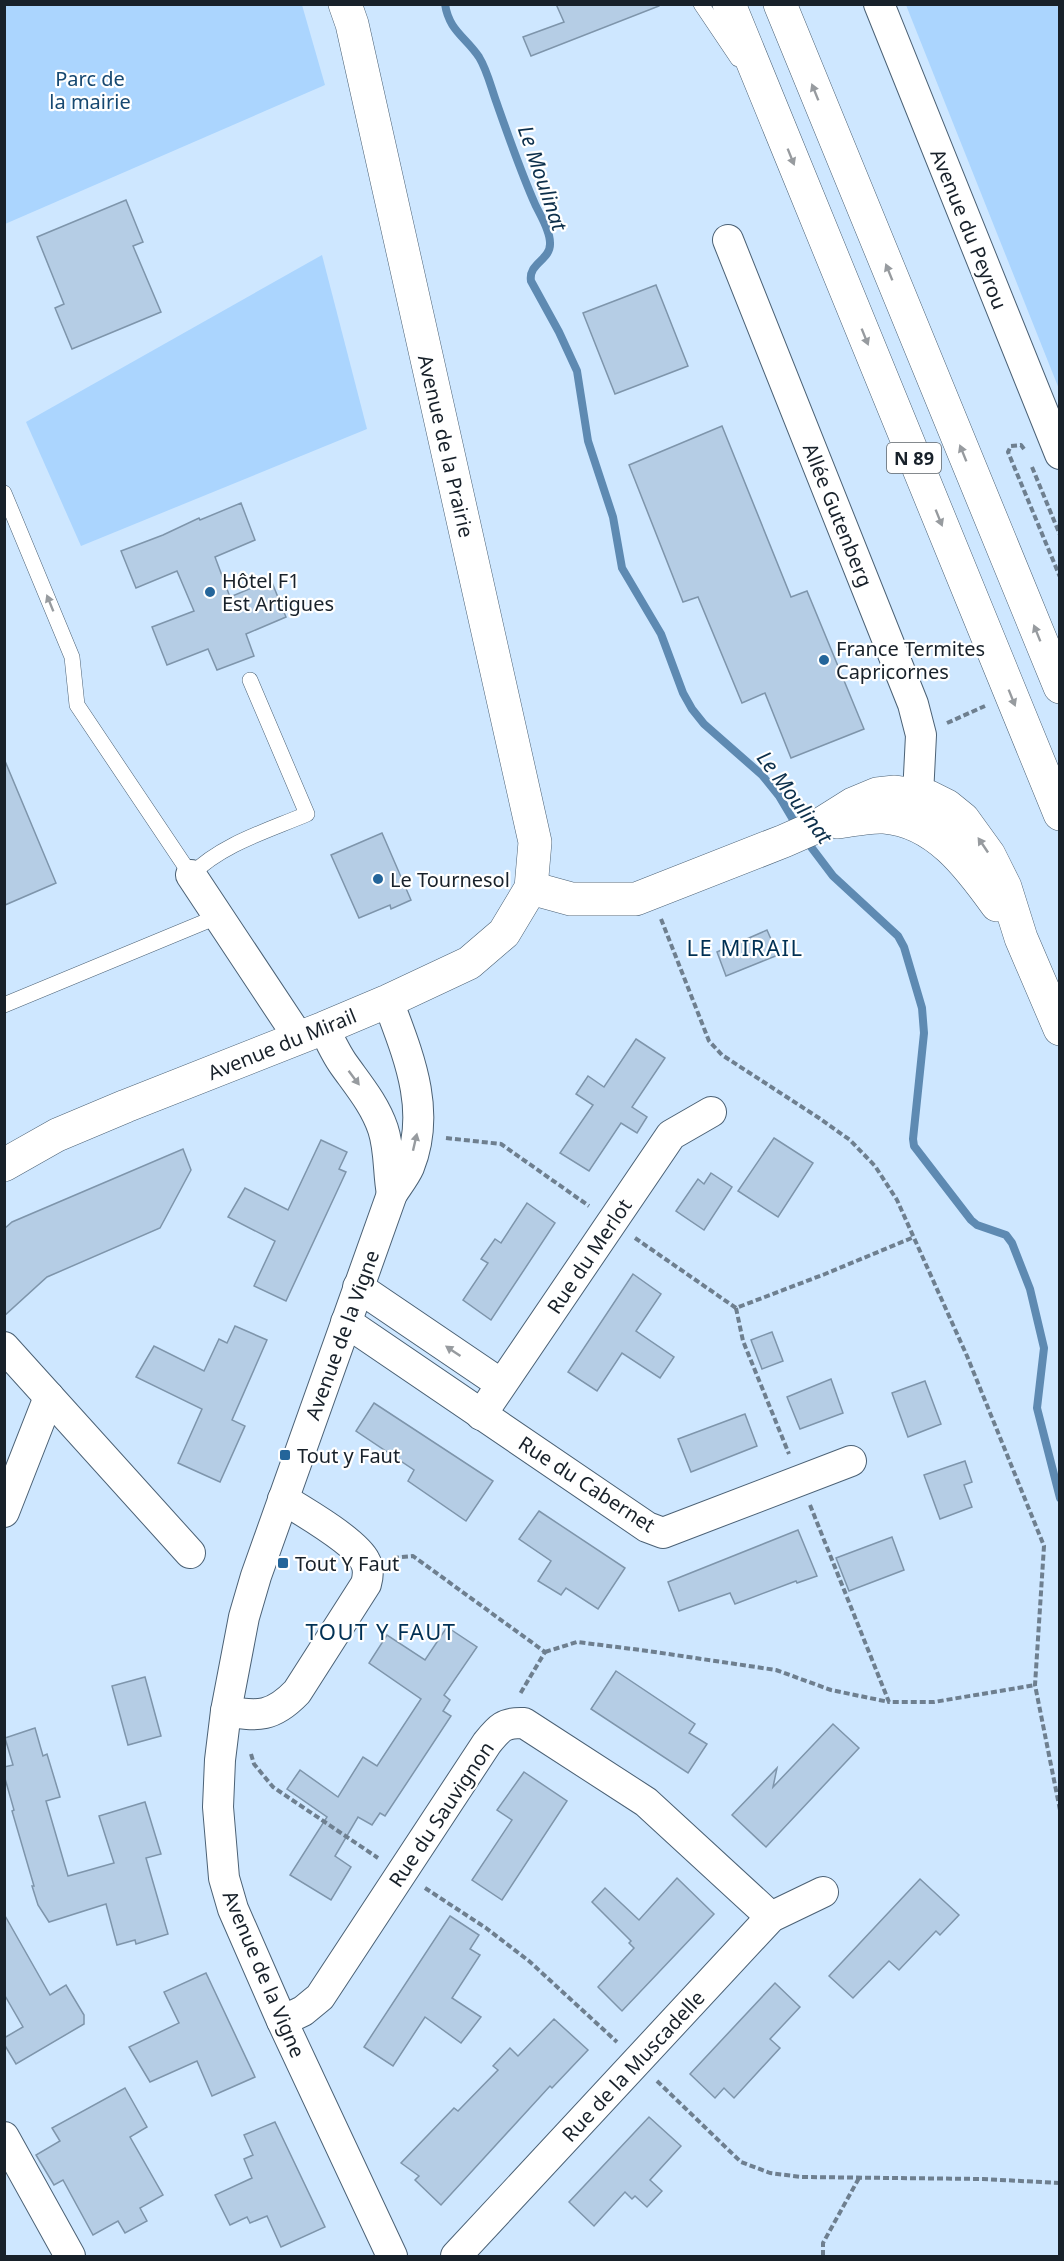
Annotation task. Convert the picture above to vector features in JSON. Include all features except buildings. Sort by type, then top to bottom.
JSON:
[{"type":"main road","name":"Avenue de la Prairie","points":[[345,4],[352,24],[535,842],[531,888]]},
{"type":"main road","name":"N 89","points":[[729,4],[1059,814]]},
{"type":"main road","name":"N 89","points":[[780,4],[1059,687]]},
{"type":"main road","points":[[531,888],[572,899],[636,899],[784,841],[818,826],[853,804],[878,794],[895,792],[929,797],[947,806],[963,819],[990,855],[1005,887],[1021,938],[1059,1029]]},
{"type":"main road","points":[[918,795],[917,805],[920,815],[933,835]]},
{"type":"main road","points":[[818,826],[884,817],[903,821],[933,835],[970,868],[1021,938]]},
{"type":"main road","name":"Avenue du Mirail","points":[[4,1165],[57,1135],[388,1001],[469,963],[504,933],[531,888]]},
{"type":"street","name":"Avenue du Peyrou","points":[[879,4],[1059,454]]},
{"type":"street","name":"Allée Gutenberg","points":[[728,240],[913,704],[921,735],[918,795]]},
{"type":"street","points":[[860,819],[886,809],[907,808],[913,804],[918,795]]},
{"type":"street","name":"Avenue de la Vigne","points":[[190,875],[219,916],[311,1033],[334,1049],[376,1113],[384,1131],[392,1194]]},
{"type":"street","name":"Avenue de la Vigne","points":[[388,1001],[418,1090],[417,1136],[409,1167],[392,1194],[256,1576],[244,1617],[238,1713],[220,1760],[218,1807],[224,1878],[243,1935],[392,2256]]},
{"type":"street","name":"Rue du Merlot","points":[[481,1415],[671,1134],[711,1112]]},
{"type":"street","points":[[358,1287],[501,1384]]},
{"type":"street","name":"Rue du Cabernet","points":[[346,1322],[647,1527],[663,1533],[851,1461]]},
{"type":"street","points":[[4,1347],[190,1553]]},
{"type":"street","points":[[4,1512],[49,1397]]},
{"type":"street","points":[[238,1713],[262,1715],[276,1709],[297,1692],[366,1584],[368,1573],[365,1561],[355,1548],[283,1499]]},
{"type":"street","name":"Rue du Sauvignon","points":[[282,2021],[303,2011],[320,1997],[487,1743],[497,1730],[510,1723],[516,1723]]},
{"type":"street","points":[[516,1723],[524,1724],[646,1802],[771,1917]]},
{"type":"street","name":"Rue de la Muscadelle","points":[[456,2256],[771,1917],[823,1892]]},
{"type":"street","points":[[4,2137],[70,2256]]},
{"type":"lane","points":[[701,4],[769,102]]},
{"type":"lane","points":[[4,493],[72,657],[77,705],[190,875],[206,860],[237,843],[307,814],[250,680]]},
{"type":"lane","points":[[4,1005],[219,916]]},
{"type":"path","points":[[1059,535],[1024,447],[1018,444],[1011,446],[1008,453],[1059,577]]},
{"type":"path","points":[[921,735],[988,705]]},
{"type":"path","points":[[651,894],[710,1041],[722,1055],[850,1140],[875,1166],[892,1191],[914,1237],[967,1356],[1044,1546],[1035,1685],[1059,1810]]},
{"type":"path","points":[[417,1136],[501,1144],[736,1308],[743,1341],[889,1702]]},
{"type":"path","points":[[736,1308],[914,1237]]},
{"type":"path","points":[[365,1561],[413,1556],[545,1652]]},
{"type":"path","points":[[516,1723],[513,1706],[545,1652],[578,1642],[648,1650],[776,1670],[831,1690],[889,1702],[934,1702],[1035,1685]]},
{"type":"path","points":[[238,1713],[254,1764],[273,1787],[486,1928],[529,1961],[577,2003],[741,2162],[770,2173],[801,2177],[983,2179],[1059,2183]]},
{"type":"path","points":[[823,2256],[823,2242],[859,2178]]},
{"type":"green space","name":"Parc de la mairie","points":[[4,5],[302,5],[325,85],[5,224]]},
{"type":"green space","points":[[906,5],[1059,5],[1059,389]]},
{"type":"green space","points":[[322,255],[367,429],[81,546],[26,422]]},
{"type":"waterway","name":"Le Moulinat","points":[[445,4],[450,21],[474,50],[484,67],[519,165],[548,233],[549,249],[533,270],[531,281],[577,371],[588,441],[613,517],[622,568],[661,634],[683,693],[692,709],[704,724],[762,775],[779,796],[798,828]]},
{"type":"waterway","name":"Le Moulinat","points":[[805,839],[833,876],[898,936],[904,947],[922,1008],[924,1033],[914,1146],[971,1220],[977,1225],[1006,1235],[1012,1243],[1030,1289],[1044,1348],[1037,1408],[1060,1498]]},
{"type":"place","name":"Hôtel F1 Est Artigues","points":[[210,592]]},
{"type":"place","name":"France Termites Capricornes","points":[[824,660]]},
{"type":"place","name":"Le Tournesol","points":[[378,879]]},
{"type":"place","name":"Tout y Faut","points":[[285,1455]]},
{"type":"place","name":"Tout Y Faut","points":[[283,1563]]},
{"type":"district","name":"LE MIRAIL","points":[[745,947]]},
{"type":"district","name":"TOUT Y FAUT","points":[[381,1631]]}]
